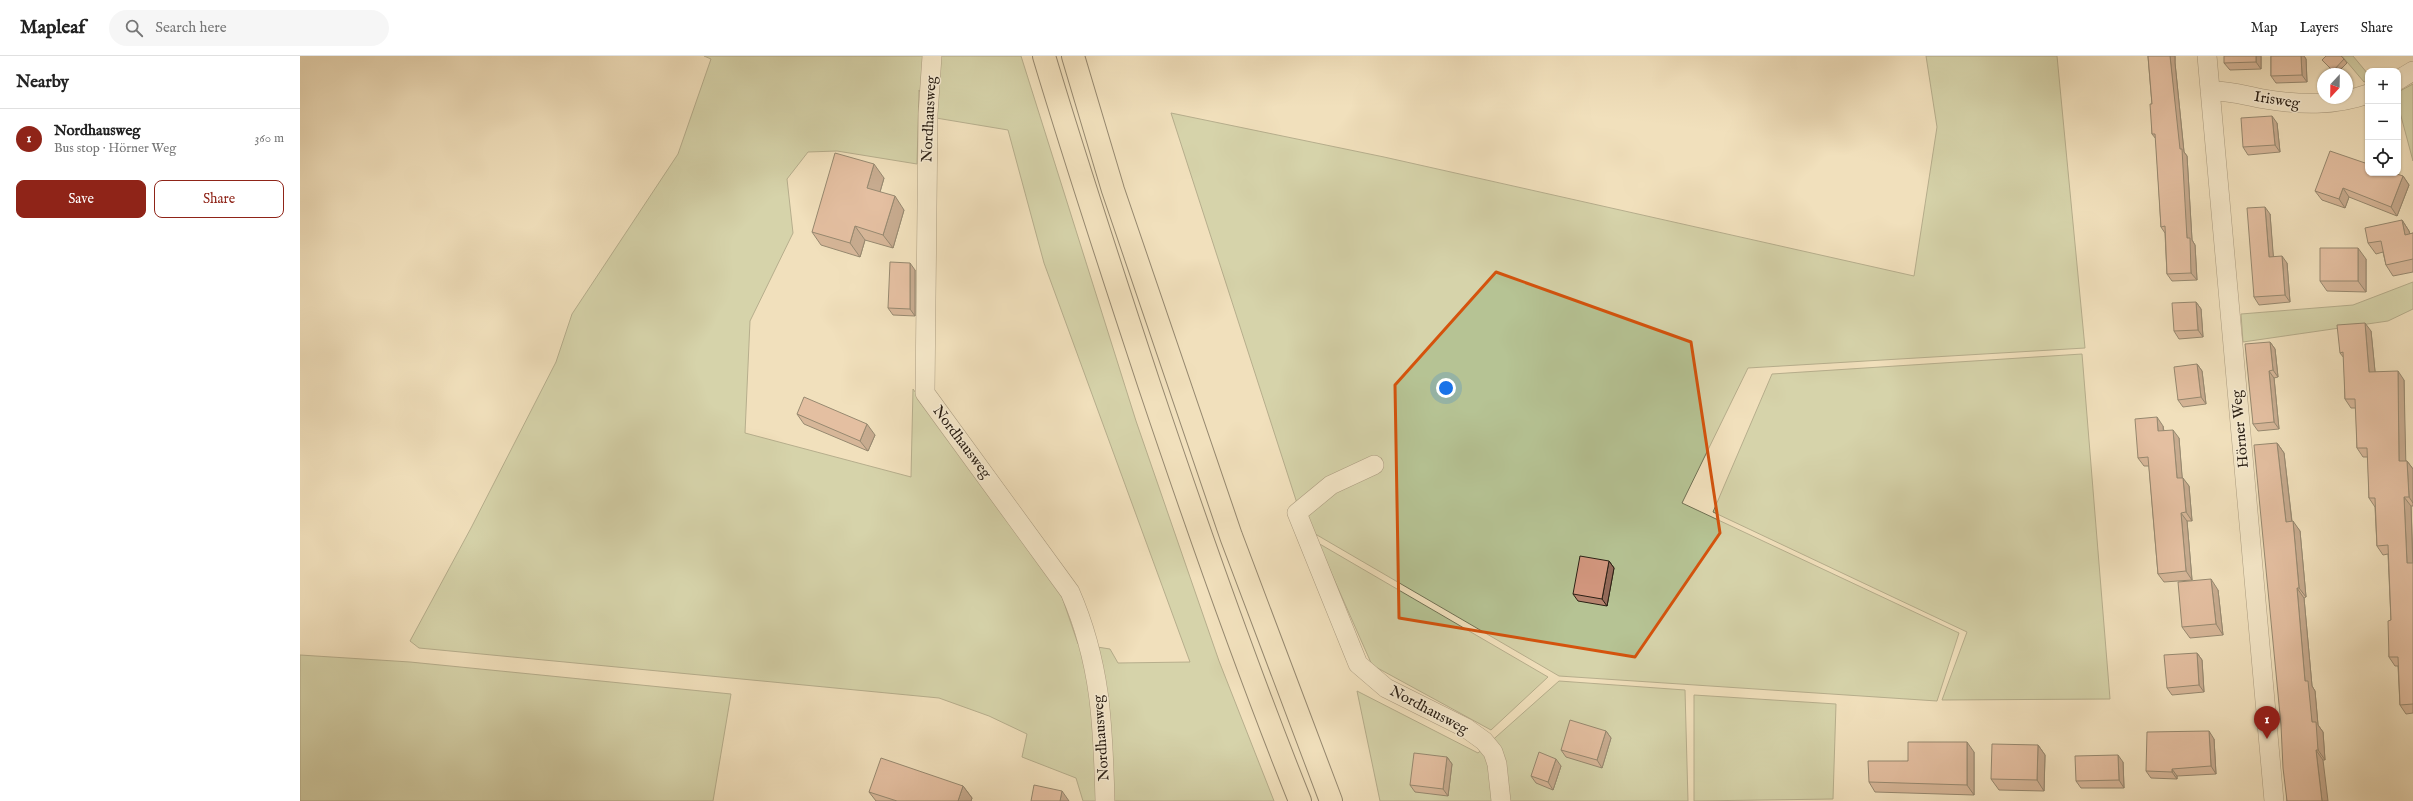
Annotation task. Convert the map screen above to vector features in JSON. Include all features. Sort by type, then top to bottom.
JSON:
[{"type":"highway","points":[[1044,56],[1079,175],[1200,535],[1264,710],[1300,801]]},
{"type":"highway","points":[[1073,56],[1113,190],[1231,536],[1331,801]]},
{"type":"street","name":"Nordhausweg","points":[[932,56],[928,114],[925,393],[1055,569],[1070,592],[1079,612],[1094,659],[1102,712],[1105,801]]},
{"type":"street","name":"Hörner Weg","points":[[2206,56],[2274,801]]},
{"type":"street","points":[[2401,78],[2413,71]]},
{"type":"street","name":"Irisweg","points":[[2210,91],[2225,90],[2264,99],[2308,104],[2347,101],[2365,95]]},
{"type":"street","name":"Nordhausweg","points":[[1374,465],[1331,485],[1297,513],[1358,664],[1386,688],[1466,728],[1484,741],[1492,752],[1497,764],[1501,801]]},
{"type":"highlighted area","points":[[1496,272],[1691,342],[1720,533],[1635,657],[1399,618],[1395,385]]},
{"type":"green space","points":[[704,56],[1021,56],[1136,421],[1219,661],[1274,801],[1083,801],[1076,778],[1022,757],[1027,734],[989,716],[939,698],[419,648],[410,641],[471,528],[556,362],[572,314],[678,154],[711,59]],"holes":[[[919,90],[936,118],[1008,130],[1044,263],[1190,662],[1118,663],[1110,649],[1078,644],[1059,588],[913,389],[911,477],[745,433],[750,321],[793,233],[787,179],[808,152],[837,151],[917,164]]]},
{"type":"green space","points":[[1926,56],[2057,56],[2085,348],[1748,368],[1682,503],[1959,633],[1937,701],[1559,676],[1305,528],[1171,113],[1384,157],[1914,276],[1937,127]]},
{"type":"green space","points":[[2342,56],[2353,56],[2365,70],[2365,82],[2364,82]]},
{"type":"green space","points":[[2413,84],[2413,161],[2401,116],[2401,90]]},
{"type":"green space","points":[[2413,282],[2413,309],[2388,321],[2243,342],[2241,314],[2353,305]]},
{"type":"green space","points":[[2082,354],[2110,699],[1942,700],[1967,632],[1713,512],[1772,374]]},
{"type":"green space","points":[[1318,543],[1548,677],[1491,730],[1372,665]]},
{"type":"green space","points":[[300,655],[410,662],[731,694],[713,801],[300,801]]},
{"type":"green space","points":[[1559,681],[1685,690],[1688,801],[1380,801],[1357,691],[1478,753]]},
{"type":"green space","points":[[1694,695],[1836,704],[1833,799],[1694,801]]},
{"type":"building","points":[[2148,56],[2170,56],[2180,149],[2182,149],[2187,238],[2190,238],[2191,273],[2167,274],[2165,226],[2161,227],[2155,134],[2152,134],[2150,104],[2152,104]]},
{"type":"building","points":[[2224,56],[2256,56],[2256,62],[2224,63]]},
{"type":"building","points":[[2271,56],[2301,56],[2302,75],[2271,76]]},
{"type":"building","points":[[2326,56],[2341,56],[2344,59],[2336,68],[2330,68],[2322,60]]},
{"type":"building","points":[[2272,116],[2275,145],[2243,147],[2241,118]]},
{"type":"building","points":[[2330,151],[2365,163],[2365,176],[2403,176],[2391,207],[2343,188],[2339,199],[2315,191]]},
{"type":"building","points":[[835,153],[874,164],[867,188],[895,196],[883,235],[855,226],[850,243],[812,232]]},
{"type":"building","points":[[2265,207],[2269,257],[2282,256],[2285,295],[2254,297],[2247,208]]},
{"type":"building","points":[[2402,220],[2405,235],[2413,233],[2413,259],[2386,265],[2381,241],[2368,243],[2365,228]]},
{"type":"building","points":[[2320,248],[2358,248],[2358,281],[2320,281]]},
{"type":"building","points":[[890,262],[910,263],[910,309],[888,308]]},
{"type":"building","points":[[2196,302],[2198,330],[2174,331],[2172,303]]},
{"type":"building","points":[[2365,323],[2369,372],[2398,371],[2399,461],[2407,461],[2409,497],[2404,497],[2407,563],[2413,563],[2413,704],[2400,705],[2398,657],[2389,657],[2388,621],[2391,620],[2388,545],[2377,546],[2375,498],[2369,498],[2367,448],[2357,448],[2355,399],[2345,399],[2343,352],[2340,353],[2337,325]]},
{"type":"building","points":[[2270,342],[2273,370],[2269,371],[2274,422],[2253,424],[2245,344]]},
{"type":"building","points":[[2197,364],[2201,397],[2178,400],[2174,367]]},
{"type":"building","points":[[804,397],[867,424],[860,441],[797,414]]},
{"type":"building","points":[[2157,417],[2158,431],[2173,430],[2177,478],[2183,478],[2186,512],[2181,513],[2186,571],[2158,574],[2148,457],[2138,458],[2135,419]]},
{"type":"building","points":[[2277,443],[2286,522],[2293,521],[2305,681],[2308,681],[2312,722],[2316,722],[2318,750],[2316,750],[2322,801],[2287,801],[2254,445]]},
{"type":"building","points":[[1580,556],[1609,561],[1602,599],[1573,594]]},
{"type":"building","points":[[2211,579],[2216,624],[2182,627],[2178,582]]},
{"type":"building","points":[[2197,653],[2199,685],[2167,688],[2164,655]]},
{"type":"building","points":[[1570,720],[1606,731],[1597,760],[1561,750]]},
{"type":"building","points":[[2209,731],[2211,766],[2172,769],[2172,772],[2146,771],[2147,732]]},
{"type":"building","points":[[1908,742],[1967,742],[1967,785],[1869,782],[1868,761],[1908,761]]},
{"type":"building","points":[[1992,744],[2038,745],[2037,780],[1991,779]]},
{"type":"building","points":[[1539,752],[1556,759],[1548,782],[1531,776]]},
{"type":"building","points":[[1414,753],[1447,757],[1443,789],[1410,785]]},
{"type":"building","points":[[2118,755],[2119,780],[2076,781],[2075,756]]},
{"type":"building","points":[[881,758],[963,786],[958,801],[897,801],[869,792]]},
{"type":"building","points":[[1034,785],[1062,791],[1060,801],[1031,801]]},
{"type":"place","name":"Nordhausweg","points":[[2267,739]]}]
